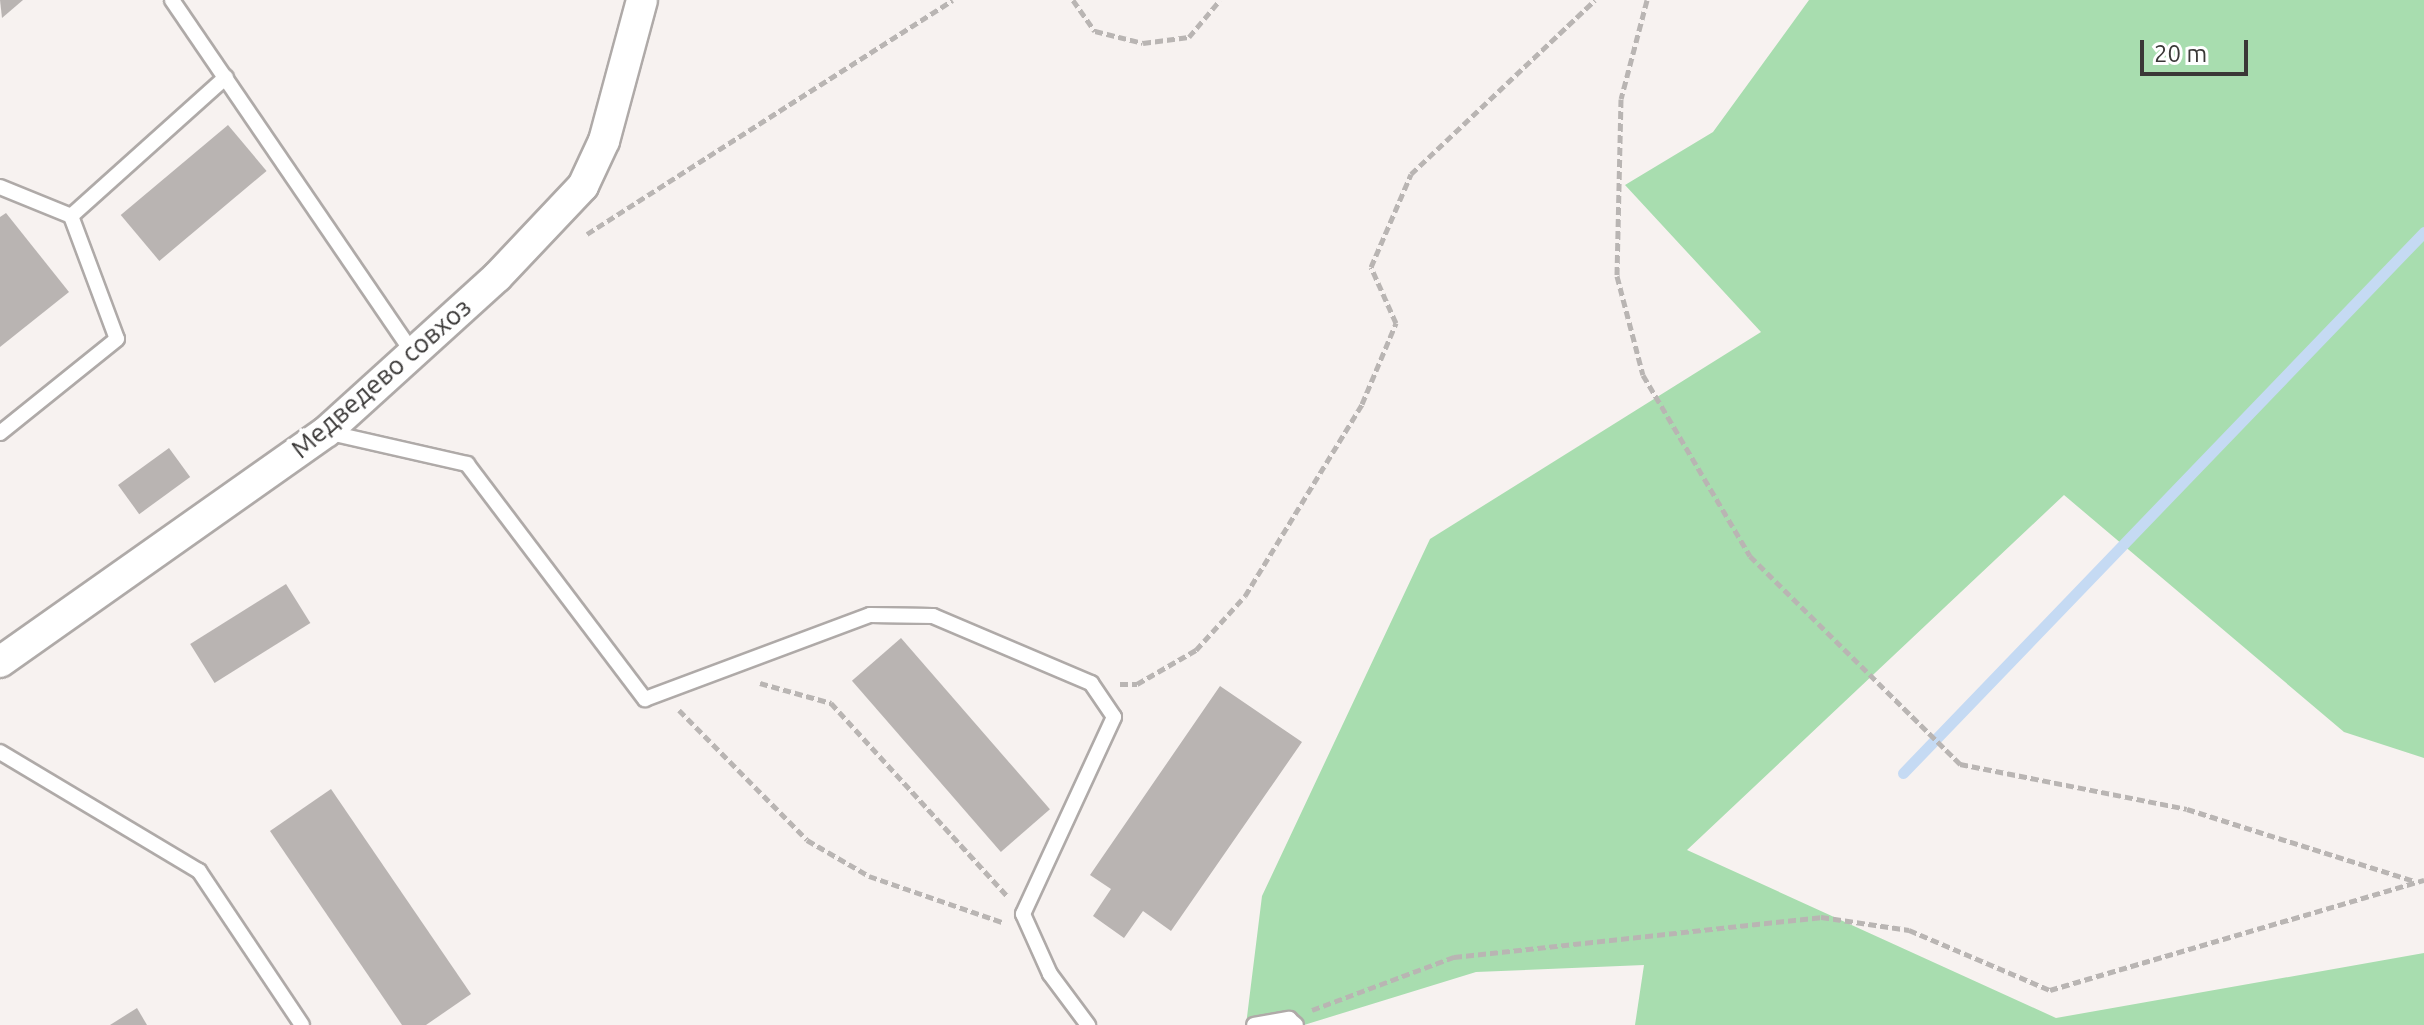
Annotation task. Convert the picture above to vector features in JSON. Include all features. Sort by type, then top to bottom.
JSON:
[{"type":"street","name":"Медведево совхоз","points":[[0,662],[326,432],[413,353],[583,186],[604,141],[642,0]]},
{"type":"lane","points":[[172,0],[413,353]]},
{"type":"lane","points":[[71,216],[226,77]]},
{"type":"lane","points":[[0,187],[71,216],[117,339],[0,433]]},
{"type":"lane","points":[[326,432],[467,464],[645,699],[870,615],[933,616],[1091,683],[1114,717],[1023,914],[1050,974],[1088,1025]]},
{"type":"lane","points":[[0,752],[199,871],[302,1025]]},
{"type":"lane","points":[[1254,1025],[1293,1022]]},
{"type":"path","points":[[571,244],[953,0]]},
{"type":"path","points":[[1073,0],[1095,31],[1143,43],[1189,37],[1220,0]]},
{"type":"path","points":[[1091,683],[1137,684],[1196,650],[1245,596],[1362,404],[1396,323],[1371,267],[1411,174],[1595,0]]},
{"type":"path","points":[[1647,0],[1621,99],[1617,276],[1643,375],[1750,556],[1960,764],[2187,809],[2414,881]]},
{"type":"path","points":[[724,669],[831,703],[1023,914]]},
{"type":"path","points":[[662,692],[807,840],[869,876],[1031,932]]},
{"type":"path","points":[[1293,1022],[1454,957],[1821,917],[1909,930],[2050,990],[2424,880]]},
{"type":"green space","points":[[1809,0],[2424,0],[2424,758],[2344,732],[2064,495],[1687,850],[2056,1018],[2424,953],[2424,1025],[1635,1025],[1644,965],[1476,972],[1304,1025],[1246,1025],[1262,896],[1430,539],[1761,332],[1625,185],[1713,132]]},
{"type":"building","points":[[0,0],[23,0],[2,18]]},
{"type":"building","points":[[228,125],[267,171],[159,261],[121,215]]},
{"type":"building","points":[[6,213],[69,292],[0,347],[0,217]]},
{"type":"building","points":[[169,448],[190,477],[139,514],[118,485]]},
{"type":"building","points":[[286,584],[310,623],[215,683],[190,644]]},
{"type":"building","points":[[901,638],[1050,809],[1001,852],[852,681]]},
{"type":"building","points":[[1220,686],[1302,742],[1171,931],[1143,911],[1124,938],[1093,916],[1111,889],[1090,875]]},
{"type":"building","points":[[331,789],[471,994],[426,1025],[402,1025],[270,831]]},
{"type":"building","points":[[137,1008],[147,1025],[110,1025]]},
{"type":"waterway","points":[[1903,773],[2424,232]]}]
